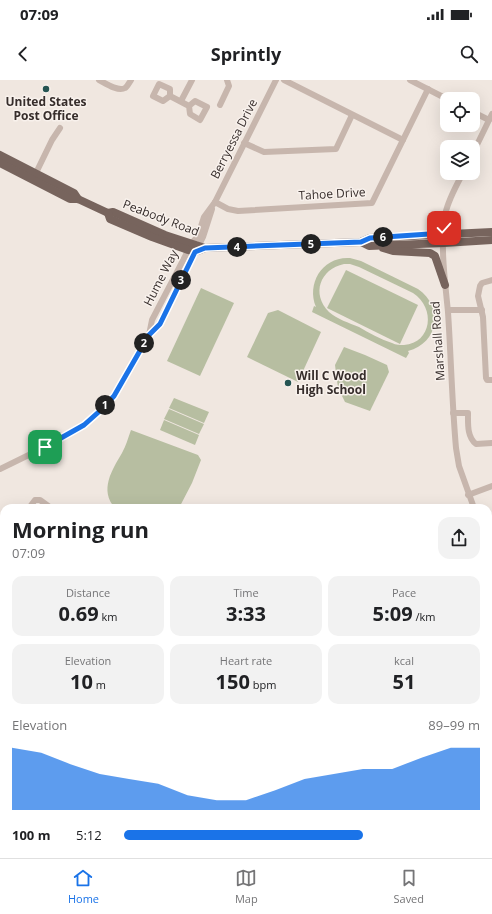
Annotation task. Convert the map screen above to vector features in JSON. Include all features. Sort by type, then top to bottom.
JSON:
[{"type":"main road","name":"Peabody Road","points":[[0,155],[70,199],[78,199],[108,213],[110,218],[130,228],[152,237],[196,248],[361,242],[370,238],[444,233],[492,232]]},
{"type":"main road","name":"Peabody Road","points":[[0,163],[34,176]]},
{"type":"main road","name":"Peabody Road","points":[[361,242],[369,246],[378,246],[444,244],[492,240]]},
{"type":"main road","points":[[378,246],[393,251],[430,253],[435,256],[445,285]]},
{"type":"street","points":[[99,80],[122,89],[126,88],[130,80]]},
{"type":"street","points":[[181,101],[192,80]]},
{"type":"street","points":[[220,105],[229,86],[227,80]]},
{"type":"street","name":"Berryessa Drive","points":[[201,235],[204,217],[213,205],[276,80]]},
{"type":"street","points":[[284,80],[403,140]]},
{"type":"street","points":[[410,80],[440,95]]},
{"type":"street","name":"Tahoe Drive","points":[[213,205],[238,211],[372,203],[428,89]]},
{"type":"street","points":[[170,96],[189,106]]},
{"type":"street","points":[[480,114],[491,117],[480,140]]},
{"type":"street","points":[[244,143],[264,152],[336,149],[352,115]]},
{"type":"street","points":[[34,176],[52,140],[60,128]]},
{"type":"street","name":"Marshall Road","points":[[460,180],[446,210],[444,233],[445,285],[448,310],[456,448],[459,466],[472,504]]},
{"type":"street","name":"Hume Way","points":[[0,469],[45,447],[84,425],[114,396],[149,335],[152,320],[196,248],[201,235]]},
{"type":"street","points":[[492,280],[482,283],[478,296],[482,310],[486,378],[487,380],[492,380]]},
{"type":"street","points":[[448,310],[482,310]]},
{"type":"street","points":[[484,335],[492,334]]},
{"type":"street","points":[[453,413],[468,413],[468,427],[472,441],[476,444],[492,443]]},
{"type":"street","points":[[468,495],[492,486]]},
{"type":"street","points":[[32,504],[35,500],[40,500],[46,504]]},
{"type":"street","points":[[299,858],[305,858]]},
{"type":"green space","points":[[350,258],[361,261],[418,289],[432,305],[434,324],[432,333],[418,347],[408,351],[409,353],[406,358],[312,312],[314,306],[316,307],[313,298],[315,280],[325,266],[332,261]],"holes":[[[344,264],[350,264],[413,293],[420,299],[428,316],[428,324],[425,332],[420,338],[413,343],[404,345],[395,344],[339,319],[329,312],[323,305],[320,298],[321,283],[329,271]]]},
{"type":"green space","points":[[346,270],[418,305],[400,344],[327,308]]},
{"type":"green space","points":[[201,288],[234,303],[200,376],[167,361]]},
{"type":"green space","points":[[278,310],[321,332],[298,382],[247,357],[268,313]]},
{"type":"green space","points":[[344,347],[387,365],[389,372],[370,411],[345,402],[338,388],[335,365]]},
{"type":"green space","points":[[174,398],[209,412],[204,423],[169,408]]},
{"type":"green space","points":[[169,409],[204,424],[199,434],[164,419]]},
{"type":"green space","points":[[164,420],[199,435],[195,445],[160,430]]},
{"type":"green space","points":[[131,430],[198,455],[201,460],[192,483],[181,504],[112,504],[108,494],[109,480],[114,466],[125,448]]},
{"type":"place","name":"United States Post Office","points":[[46,89]]},
{"type":"place","name":"Will C Wood High School","points":[[288,383]]},
{"type":"route","points":[[45,447],[84,425],[114,396],[149,335],[160,324],[195,252],[205,248],[361,242],[370,238],[444,233],[444,228]]}]
